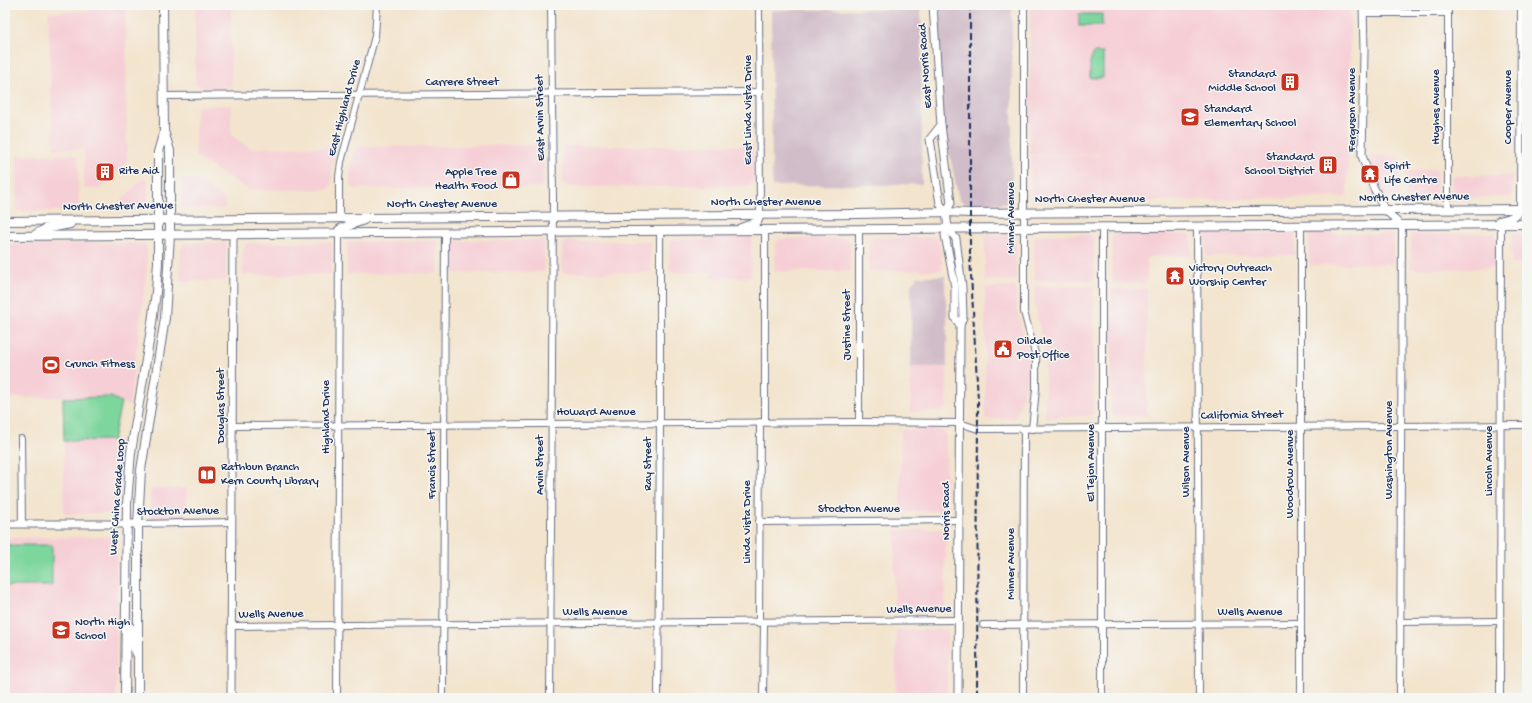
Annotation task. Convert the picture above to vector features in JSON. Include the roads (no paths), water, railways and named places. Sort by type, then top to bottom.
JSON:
[{"type":"main road","points":[[163,5],[164,131]]},
{"type":"main road","name":"West China Grade Loop","points":[[125,698],[127,524],[131,452],[153,318],[158,262],[158,152],[164,131]]},
{"type":"main road","name":"West China Grade Loop","points":[[138,698],[138,524],[141,470],[168,290],[170,151],[164,131]]},
{"type":"main road","points":[[1488,224],[1511,218],[1523,209]]},
{"type":"main road","name":"North Chester Avenue","points":[[5,236],[158,226],[170,227],[339,218],[946,212],[1023,213],[1523,209]]},
{"type":"main road","points":[[735,230],[758,222],[760,215]]},
{"type":"main road","points":[[339,233],[342,228],[370,218]]},
{"type":"main road","name":"North Chester Avenue","points":[[5,220],[89,220],[233,234],[1527,224]]},
{"type":"main road","points":[[34,235],[46,229],[89,220]]},
{"type":"main road","points":[[139,405],[150,408]]},
{"type":"main road","points":[[125,626],[129,626],[132,629],[132,644],[138,654]]},
{"type":"street","name":"East Highland Drive","points":[[339,218],[339,177],[341,162],[375,36],[377,5]]},
{"type":"street","name":"East Arvin Street","points":[[551,5],[552,231]]},
{"type":"street","name":"East Linda Vista Drive","points":[[759,5],[760,215]]},
{"type":"street","name":"East Norris Road","points":[[933,5],[941,125],[951,203],[946,212]]},
{"type":"street","name":"Minner Avenue","points":[[1024,5],[1024,312],[1036,357],[1036,389],[1032,429]]},
{"type":"street","name":"Ferguson Avenue","points":[[1363,5],[1364,52],[1362,156],[1373,186],[1385,211]]},
{"type":"street","name":"Hughes Avenue","points":[[1448,5],[1448,210]]},
{"type":"street","name":"Cooper Avenue","points":[[1521,5],[1523,209]]},
{"type":"street","points":[[1363,13],[1448,13]]},
{"type":"street","name":"Carrere Street","points":[[164,96],[760,92]]},
{"type":"street","name":"East Norris Road","points":[[941,125],[930,138],[940,204],[946,212],[948,228]]},
{"type":"street","points":[[1385,211],[1402,225]]},
{"type":"street","name":"Lincoln Avenue","points":[[1500,698],[1502,224]]},
{"type":"street","name":"Washington Avenue","points":[[1400,698],[1402,225]]},
{"type":"street","name":"Wilson Avenue","points":[[1197,226],[1199,698]]},
{"type":"street","name":"Woodrow Avenue","points":[[1301,226],[1301,698]]},
{"type":"street","name":"El Tejon Avenue","points":[[1102,227],[1102,698]]},
{"type":"street","name":"Norris Road","points":[[948,228],[956,239],[962,287],[963,317],[960,325],[958,698]]},
{"type":"street","name":"Justine Street","points":[[859,229],[859,422]]},
{"type":"street","name":"Ray Street","points":[[658,698],[660,230]]},
{"type":"street","name":"Linda Vista Drive","points":[[764,698],[759,522],[765,230]]},
{"type":"street","name":"Arvin Street","points":[[550,698],[552,231]]},
{"type":"street","name":"Francis Street","points":[[443,698],[445,232]]},
{"type":"street","name":"Highland Drive","points":[[337,698],[339,233]]},
{"type":"street","name":"Douglas Street","points":[[231,698],[233,234]]},
{"type":"street","name":"Howard Avenue","points":[[233,426],[660,424],[762,422],[959,423]]},
{"type":"street","name":"California Street","points":[[959,423],[978,429],[1527,425]]},
{"type":"street","name":"Minner Avenue","points":[[1023,698],[1024,429]]},
{"type":"street","points":[[21,439],[22,524]]},
{"type":"street","name":"Stockton Avenue","points":[[759,522],[958,520]]},
{"type":"street","name":"Stockton Avenue","points":[[5,524],[232,522]]},
{"type":"street","name":"Wells Avenue","points":[[231,626],[762,623],[958,620]]},
{"type":"street","points":[[1400,622],[1500,621]]},
{"type":"street","name":"Wells Avenue","points":[[983,624],[1301,623]]},
{"type":"railway","points":[[970,5],[970,256],[978,400],[977,698]]},
{"type":"place","name":"Standard Middle School","points":[[1290,82]]},
{"type":"place","name":"Standard Elementary School","points":[[1190,117]]},
{"type":"place","name":"Standard School District","points":[[1328,165]]},
{"type":"place","name":"Rite Aid","points":[[105,172]]},
{"type":"place","name":"Spirit Life Centre","points":[[1370,174]]},
{"type":"place","name":"Apple Tree Health Food","points":[[511,180]]},
{"type":"place","name":"Victory Outreach Worship Center","points":[[1175,276]]},
{"type":"place","name":"Oildale Post Office","points":[[1003,349]]},
{"type":"place","name":"Crunch Fitness","points":[[51,365]]},
{"type":"place","name":"Rathbun Branch Kern County Library","points":[[207,475]]},
{"type":"place","name":"North High School","points":[[61,630]]}]
